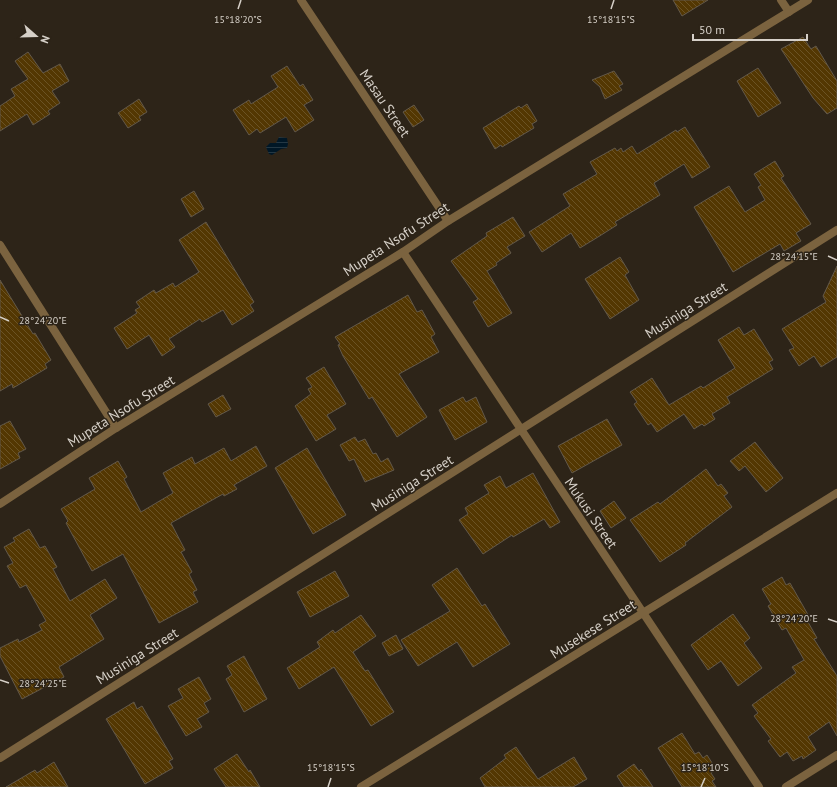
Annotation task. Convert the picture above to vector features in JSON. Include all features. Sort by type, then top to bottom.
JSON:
[{"type":"street","name":"Masau Street","points":[[301,0],[448,221]]},
{"type":"street","points":[[781,0],[789,12]]},
{"type":"street","name":"Mupeta Nsofu Street","points":[[0,504],[116,428],[403,252],[448,221],[808,0]]},
{"type":"street","name":"Musiniga Street","points":[[0,758],[837,230]]},
{"type":"street","points":[[0,246],[116,428]]},
{"type":"street","name":"Mukusi Street","points":[[403,252],[520,430],[759,787]]},
{"type":"street","name":"Musekese Street","points":[[361,787],[837,493]]},
{"type":"street","points":[[786,787],[837,755]]},
{"type":"water","points":[[279,137],[287,138],[287,148],[281,149],[272,155],[269,154],[266,147],[270,143],[276,143]]},
{"type":"building","points":[[673,0],[708,0],[682,16]]},
{"type":"building","points":[[803,37],[811,49],[816,46],[837,81],[837,108],[827,114],[813,98],[781,49]]},
{"type":"building","points":[[28,52],[43,73],[60,64],[69,81],[52,91],[60,103],[48,111],[50,114],[33,125],[27,114],[0,131],[0,106],[15,96],[11,89],[28,79],[15,61]]},
{"type":"building","points":[[287,66],[300,86],[303,84],[313,100],[304,105],[314,120],[295,132],[286,117],[260,133],[257,129],[249,135],[233,110],[249,100],[251,104],[278,87],[271,76]]},
{"type":"building","points":[[758,68],[781,103],[758,117],[737,81]]},
{"type":"building","points":[[614,71],[623,84],[619,86],[622,90],[605,99],[600,87],[592,80]]},
{"type":"building","points":[[139,99],[147,112],[139,117],[141,120],[128,128],[118,113]]},
{"type":"building","points":[[527,104],[537,121],[532,124],[534,128],[502,147],[501,145],[495,149],[483,128],[519,106],[521,108]]},
{"type":"building","points":[[414,105],[424,120],[413,127],[403,112]]},
{"type":"building","points":[[685,127],[710,167],[692,178],[684,164],[654,183],[660,195],[615,222],[617,225],[598,237],[580,248],[571,233],[542,252],[529,232],[570,206],[563,194],[597,174],[590,162],[615,148],[617,151],[621,148],[623,152],[632,146],[637,154],[676,130],[677,132]]},
{"type":"building","points":[[775,161],[784,176],[781,178],[811,224],[796,233],[801,241],[784,251],[780,244],[733,272],[694,207],[729,186],[745,212],[765,200],[758,187],[761,185],[754,174]]},
{"type":"building","points":[[194,191],[204,209],[191,217],[181,199]]},
{"type":"building","points":[[513,217],[525,236],[507,247],[511,253],[487,271],[512,313],[488,327],[473,302],[478,299],[451,261],[487,236],[486,233]]},
{"type":"building","points":[[206,222],[254,302],[250,305],[254,311],[232,325],[223,310],[202,322],[200,319],[169,339],[175,347],[162,356],[149,335],[127,349],[114,328],[137,313],[135,310],[140,307],[136,302],[154,290],[156,293],[173,283],[175,287],[199,272],[179,240]]},
{"type":"building","points":[[620,257],[629,272],[625,275],[639,300],[610,319],[585,279]]},
{"type":"building","points":[[837,266],[837,357],[821,367],[814,356],[799,366],[789,350],[794,348],[782,329],[826,302],[823,296]]},
{"type":"building","points":[[0,280],[33,334],[35,333],[51,360],[45,364],[47,368],[13,388],[12,384],[0,391]]},
{"type":"building","points":[[408,295],[417,312],[422,310],[435,334],[431,337],[439,352],[399,374],[427,417],[397,437],[372,397],[369,399],[343,356],[338,345],[340,344],[335,337]]},
{"type":"building","points":[[739,327],[744,335],[754,329],[773,360],[769,362],[773,369],[727,397],[730,403],[712,414],[715,419],[704,426],[702,424],[694,429],[684,414],[657,432],[651,423],[648,425],[634,404],[637,402],[630,392],[652,378],[669,405],[701,386],[703,388],[735,368],[718,340]]},
{"type":"building","points":[[324,367],[346,404],[327,415],[336,429],[316,441],[295,406],[311,394],[308,389],[312,387],[306,378]]},
{"type":"building","points":[[223,395],[231,409],[216,417],[208,404]]},
{"type":"building","points":[[463,397],[466,402],[476,397],[487,422],[455,440],[439,410]]},
{"type":"building","points":[[607,419],[622,445],[572,473],[558,446]]},
{"type":"building","points":[[10,421],[26,449],[18,453],[20,458],[0,469],[0,426]]},
{"type":"building","points":[[355,437],[358,442],[365,439],[373,454],[376,453],[381,462],[388,458],[394,470],[365,482],[354,459],[349,461],[340,445]]},
{"type":"building","points":[[755,442],[783,478],[766,492],[745,466],[739,471],[730,461]]},
{"type":"building","points":[[256,446],[267,466],[234,485],[237,489],[224,496],[223,494],[171,523],[185,550],[181,552],[192,572],[189,574],[197,590],[193,592],[198,602],[159,623],[123,554],[92,571],[66,523],[68,521],[61,509],[95,489],[89,478],[118,461],[127,477],[124,479],[141,512],[173,493],[163,473],[192,457],[195,464],[224,448],[231,461]]},
{"type":"building","points":[[307,448],[346,515],[313,534],[275,468]]},
{"type":"building","points":[[706,469],[718,486],[721,484],[728,493],[724,496],[732,507],[685,543],[686,545],[660,562],[630,520],[658,502],[660,504]]},
{"type":"building","points":[[533,473],[560,522],[550,528],[544,519],[513,537],[512,535],[483,554],[459,520],[468,514],[465,508],[489,493],[484,485],[500,476],[506,488]]},
{"type":"building","points":[[614,501],[626,518],[611,528],[600,511]]},
{"type":"building","points":[[29,529],[40,548],[45,546],[57,567],[53,569],[70,601],[105,579],[117,598],[90,615],[104,639],[59,667],[64,677],[22,699],[0,656],[0,648],[18,639],[19,642],[42,630],[39,625],[46,621],[26,585],[20,588],[7,566],[13,563],[4,547],[15,541],[13,538]]},
{"type":"building","points":[[457,568],[482,606],[485,604],[510,644],[473,667],[457,642],[418,666],[401,640],[450,611],[432,585]]},
{"type":"building","points":[[335,571],[349,596],[310,617],[297,592]]},
{"type":"building","points":[[782,577],[786,585],[790,583],[811,620],[808,622],[817,638],[814,639],[837,676],[837,736],[829,722],[808,737],[816,750],[803,759],[802,756],[793,761],[787,752],[780,757],[768,741],[771,739],[754,716],[758,713],[752,705],[796,673],[792,667],[804,660],[786,628],[782,630],[768,606],[771,604],[762,589]]},
{"type":"building","points":[[733,614],[750,638],[744,643],[762,668],[738,686],[721,661],[708,670],[691,645]]},
{"type":"building","points":[[361,615],[376,636],[353,652],[365,671],[368,670],[394,712],[371,726],[334,667],[299,689],[287,668],[320,647],[317,642],[333,630],[335,633]]},
{"type":"building","points":[[396,635],[403,649],[389,656],[382,643]]},
{"type":"building","points":[[244,656],[267,699],[244,712],[226,679],[232,675],[227,666]]},
{"type":"building","points":[[199,677],[211,699],[204,703],[209,712],[197,719],[202,727],[186,736],[168,706],[183,698],[178,689]]},
{"type":"building","points":[[134,702],[137,709],[142,706],[173,759],[169,761],[173,768],[145,784],[106,719]]},
{"type":"building","points":[[682,733],[695,754],[699,752],[703,758],[707,755],[716,769],[711,773],[715,779],[712,781],[716,787],[682,787],[658,748]]},
{"type":"building","points":[[516,747],[538,779],[574,757],[587,779],[573,787],[485,787],[480,778],[506,758],[504,755]]},
{"type":"building","points":[[237,754],[249,772],[250,770],[260,787],[226,787],[214,769]]},
{"type":"building","points":[[54,762],[68,787],[6,787],[35,770],[37,773]]},
{"type":"building","points":[[634,764],[639,771],[641,769],[653,787],[624,787],[617,776]]}]
